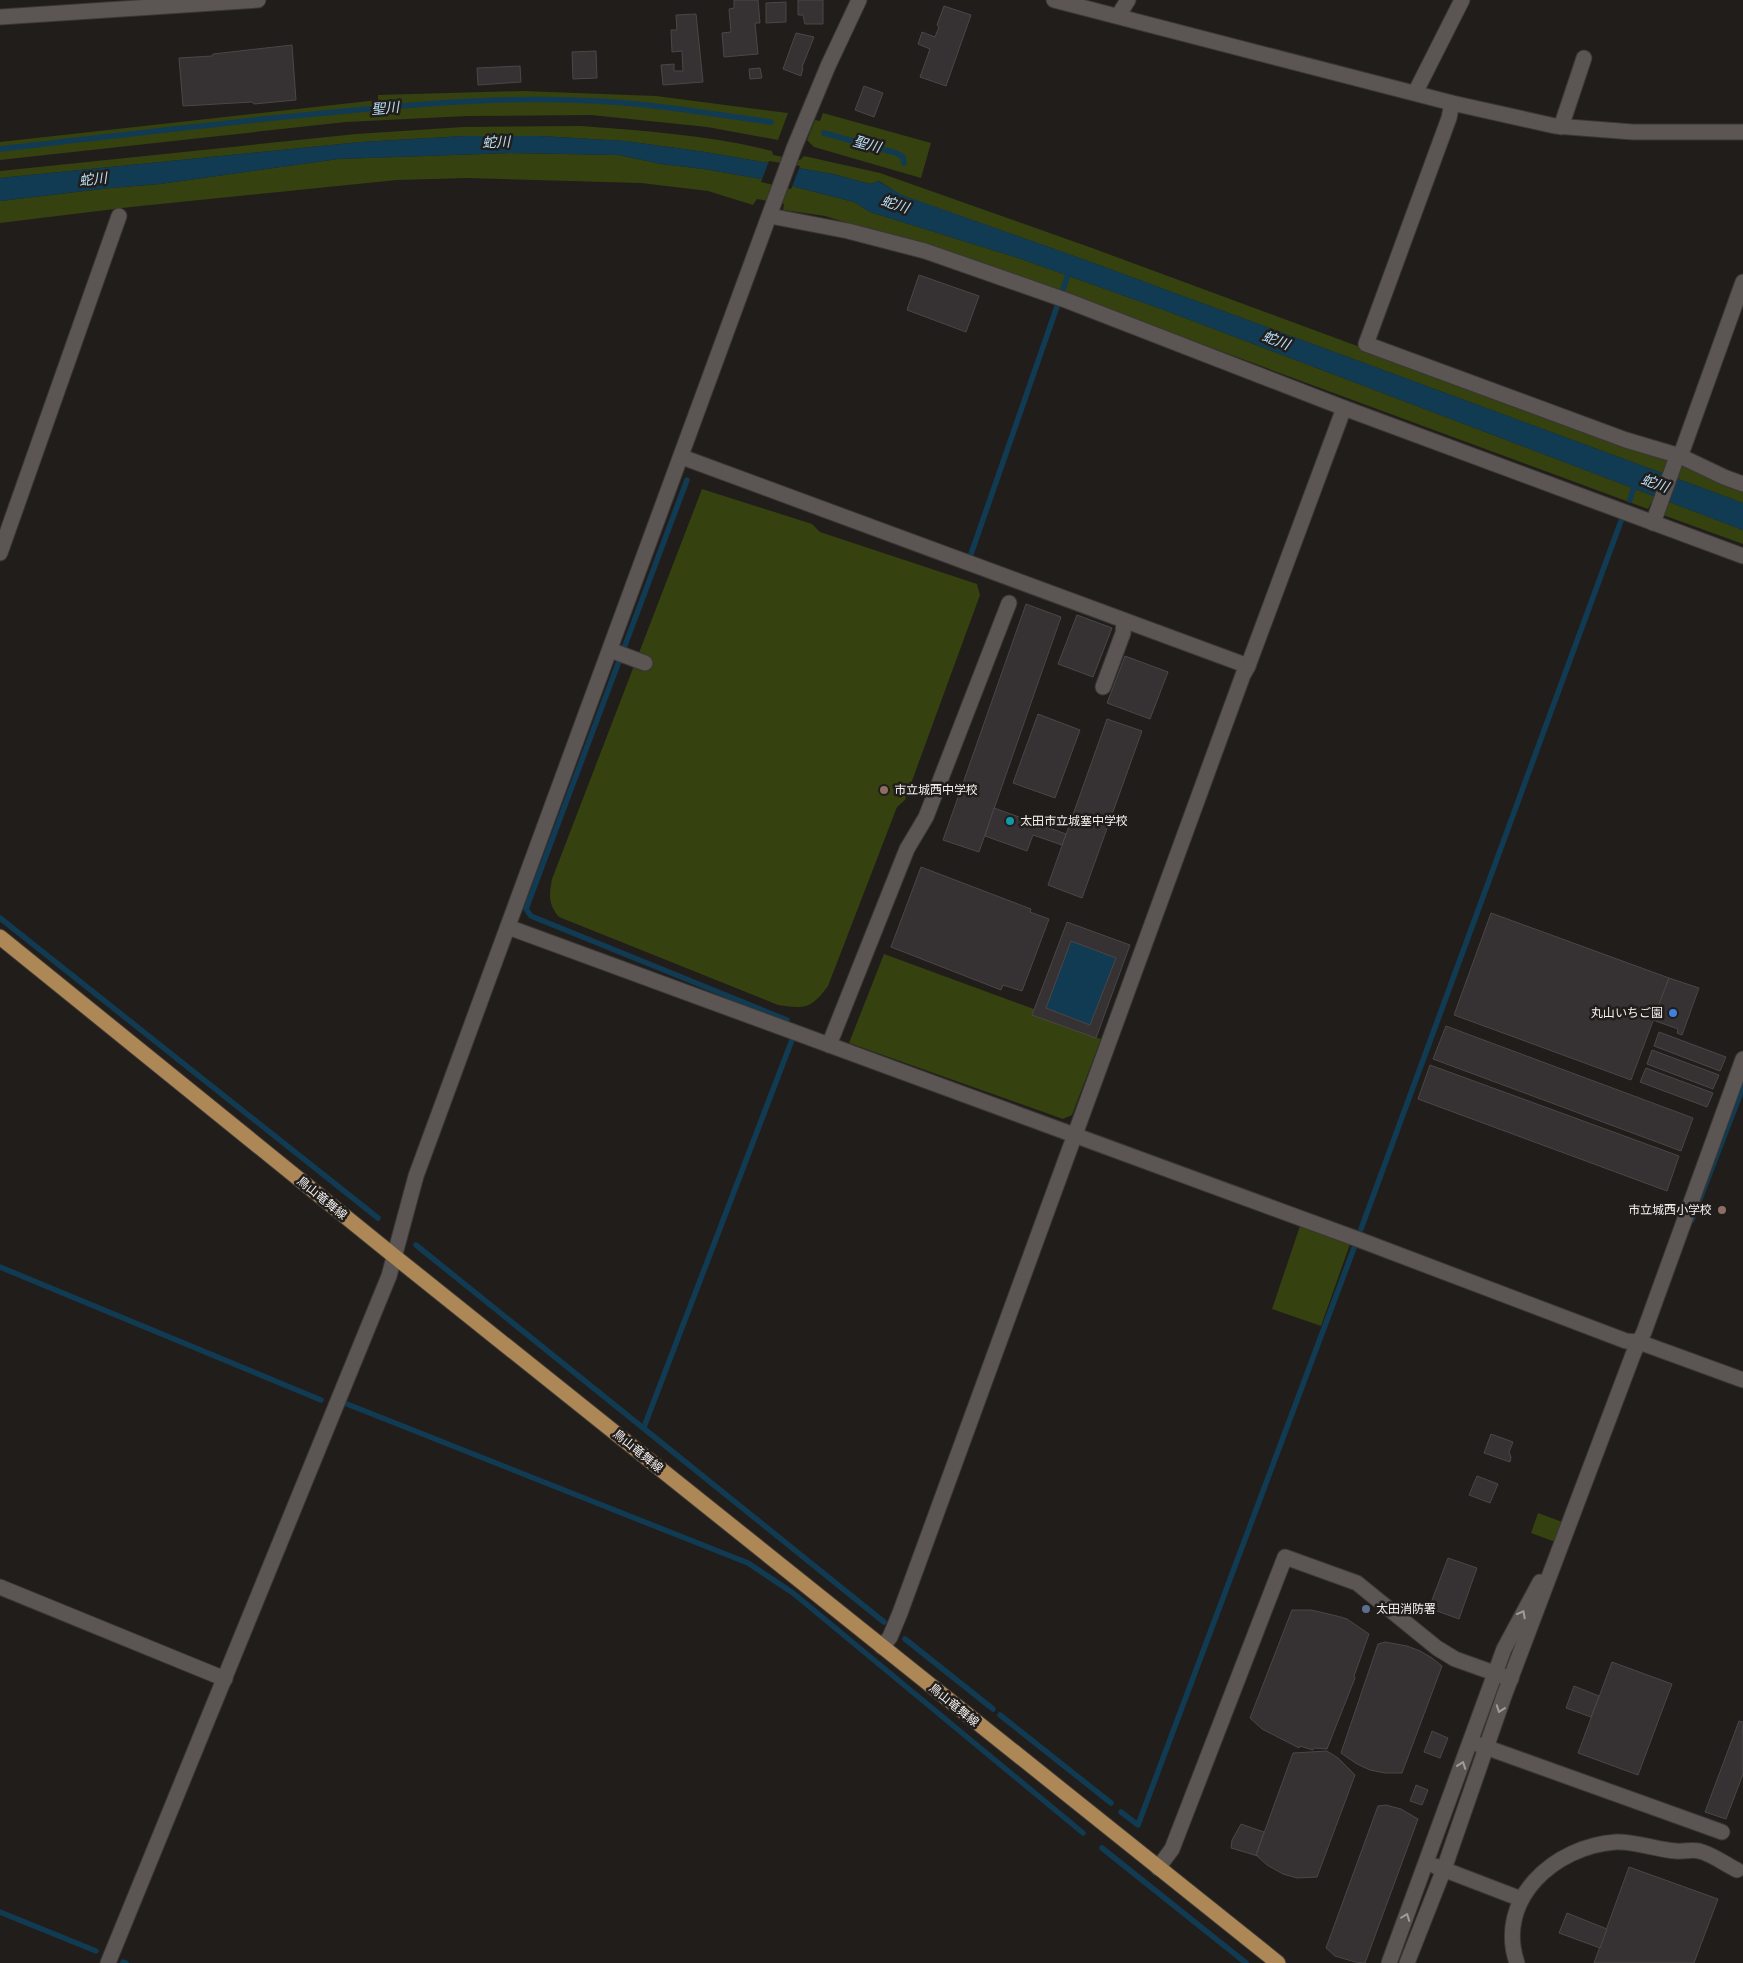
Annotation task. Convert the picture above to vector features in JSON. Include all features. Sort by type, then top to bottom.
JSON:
[{"type":"main road","name":"鳥山竜舞線","points":[[0,938],[394,1256],[1278,1963]]},
{"type":"street","points":[[0,17],[258,0]]},
{"type":"street","points":[[108,1963],[389,1276],[416,1176],[508,927],[619,653],[682,457],[792,154],[828,66],[859,0]]},
{"type":"street","points":[[1054,0],[1452,104],[1561,127],[1633,132],[1743,132]]},
{"type":"street","points":[[1118,16],[1128,0]]},
{"type":"street","points":[[1415,93],[1462,0]]},
{"type":"street","points":[[1561,127],[1584,58]]},
{"type":"street","points":[[1452,104],[1449,118],[1366,344],[1743,484]]},
{"type":"street","points":[[771,212],[925,251],[1068,301],[1344,408],[1654,520],[1743,556]]},
{"type":"street","points":[[0,553],[119,216]]},
{"type":"street","points":[[1654,520],[1743,282]]},
{"type":"street","points":[[882,1647],[890,1637],[900,1613],[1344,408]]},
{"type":"street","points":[[682,457],[1124,621],[1246,670]]},
{"type":"street","points":[[829,1045],[907,849],[926,817],[1009,603]]},
{"type":"street","points":[[1103,687],[1123,633],[1124,621]]},
{"type":"street","points":[[619,653],[645,663]]},
{"type":"street","points":[[508,927],[1370,1244],[1626,1341],[1639,1342],[1743,1380]]},
{"type":"street","points":[[1407,1963],[1444,1870],[1511,1679],[1639,1342],[1743,1059]]},
{"type":"street","points":[[1388,1963],[1504,1649],[1560,1549]]},
{"type":"street","points":[[1158,1868],[1172,1849],[1285,1557],[1357,1583],[1437,1648],[1456,1660],[1511,1679]]},
{"type":"street","points":[[0,1587],[225,1679]]},
{"type":"street","points":[[1471,1742],[1722,1832]]},
{"type":"street","points":[[1516,1963],[1513,1948],[1514,1923],[1521,1899],[1532,1882],[1550,1866],[1577,1851],[1600,1844],[1618,1842],[1678,1852],[1699,1850],[1737,1870]]},
{"type":"street","points":[[1426,1863],[1521,1899]]},
{"type":"green space","points":[[523,91],[656,96],[788,113],[778,140],[707,127],[591,115],[468,116],[346,122],[0,160],[0,142],[378,100],[378,95]]},
{"type":"green space","points":[[823,113],[931,143],[921,178],[814,147],[807,140],[815,120],[820,121]]},
{"type":"green space","points":[[581,126],[677,134],[725,141],[772,151],[773,155],[800,160],[804,156],[880,173],[1092,248],[1743,489],[1743,503],[1088,261],[901,195],[879,181],[870,184],[833,174],[705,152],[625,141],[539,136],[465,136],[361,142],[0,178],[0,171],[356,134],[463,127]]},
{"type":"green space","points":[[510,153],[619,155],[661,164],[704,169],[772,181],[854,202],[870,212],[1015,257],[1164,310],[1743,530],[1743,544],[1663,515],[1665,509],[1651,503],[1648,509],[1028,280],[825,216],[783,210],[784,204],[757,199],[753,205],[708,191],[641,183],[467,178],[397,180],[131,207],[0,223],[0,201],[160,184],[338,159]]},
{"type":"green space","points":[[702,489],[812,524],[820,532],[977,584],[980,595],[905,800],[897,807],[828,986],[817,999],[807,1006],[778,1005],[559,917],[550,899],[552,879]]},
{"type":"green space","points":[[884,954],[1034,1009],[1032,1015],[1101,1039],[1072,1115],[1063,1119],[849,1043]]},
{"type":"green space","points":[[1300,1226],[1350,1244],[1321,1326],[1272,1309]]},
{"type":"green space","points":[[1538,1513],[1565,1523],[1558,1543],[1531,1533]]},
{"type":"water","name":"蛇川","points":[[465,136],[539,136],[625,141],[705,152],[833,174],[870,184],[878,181],[902,195],[1088,261],[1743,503],[1743,530],[1164,310],[1015,257],[870,212],[854,202],[772,181],[704,169],[661,164],[619,155],[510,153],[338,159],[160,184],[0,201],[0,178],[361,142]]},
{"type":"water","points":[[1071,941],[1116,958],[1090,1025],[1046,1008]]},
{"type":"pier","points":[[769,161],[800,166],[791,189],[761,182]]},
{"type":"building","points":[[734,0],[758,0],[760,23],[755,23],[758,54],[724,57],[722,33],[731,32],[729,9],[734,8]]},
{"type":"building","points":[[798,0],[823,0],[823,24],[805,24],[803,15],[798,15]]},
{"type":"building","points":[[786,2],[786,22],[766,23],[766,3]]},
{"type":"building","points":[[944,6],[971,15],[946,86],[920,77],[930,49],[918,44],[922,32],[935,37]]},
{"type":"building","points":[[696,14],[703,82],[663,85],[661,65],[674,64],[674,71],[683,71],[682,51],[672,52],[671,30],[677,30],[676,15]]},
{"type":"building","points":[[796,33],[814,37],[802,67],[801,76],[783,69]]},
{"type":"building","points":[[292,45],[296,100],[254,104],[252,102],[183,106],[179,58],[212,56],[213,54]]},
{"type":"building","points":[[596,51],[597,78],[573,79],[572,52]]},
{"type":"building","points":[[520,66],[521,82],[478,85],[477,68]]},
{"type":"building","points":[[760,68],[762,78],[750,79],[749,69]]},
{"type":"building","points":[[864,86],[883,93],[874,117],[855,110]]},
{"type":"building","points":[[919,275],[979,296],[966,332],[907,310]]},
{"type":"building","points":[[1026,604],[1061,617],[979,852],[943,840]]},
{"type":"building","points":[[1077,615],[1112,628],[1093,677],[1058,664]]},
{"type":"building","points":[[1125,656],[1168,672],[1150,719],[1107,703]]},
{"type":"building","points":[[1038,714],[1080,730],[1055,798],[1013,783]]},
{"type":"building","points":[[1107,719],[1142,731],[1082,898],[1048,885]]},
{"type":"building","name":"太田市立城塞中学校","points":[[994,808],[1066,834],[1062,845],[1033,835],[1027,851],[985,836]]},
{"type":"building","points":[[921,867],[1031,909],[1030,912],[1049,919],[1022,991],[1003,985],[1001,990],[891,947]]},
{"type":"building","points":[[1491,913],[1669,978],[1631,1080],[1454,1015]]},
{"type":"building","points":[[1067,922],[1130,945],[1096,1038],[1032,1015]],"holes":[[[1071,941],[1116,958],[1090,1025],[1046,1008]]]},
{"type":"building","name":"丸山いちご園","points":[[1669,978],[1699,988],[1682,1035],[1677,1033],[1678,1029],[1653,1020]]},
{"type":"building","points":[[1446,1026],[1693,1118],[1681,1151],[1433,1059]]},
{"type":"building","points":[[1659,1032],[1726,1057],[1720,1071],[1654,1046]]},
{"type":"building","points":[[1652,1050],[1719,1075],[1713,1089],[1647,1064]]},
{"type":"building","points":[[1430,1065],[1679,1156],[1667,1191],[1418,1099]]},
{"type":"building","points":[[1646,1068],[1713,1093],[1707,1107],[1640,1082]]},
{"type":"building","points":[[1491,1434],[1513,1442],[1509,1452],[1510,1462],[1484,1453]]},
{"type":"building","points":[[1477,1476],[1498,1484],[1490,1503],[1469,1495]]},
{"type":"building","points":[[1448,1558],[1477,1568],[1459,1619],[1429,1608]]},
{"type":"building","points":[[1292,1610],[1311,1610],[1347,1619],[1369,1634],[1354,1676],[1355,1678],[1327,1749],[1314,1748],[1313,1750],[1300,1746],[1299,1748],[1262,1729],[1250,1718]]},
{"type":"building","points":[[1385,1642],[1407,1646],[1420,1651],[1442,1666],[1402,1773],[1385,1773],[1370,1770],[1341,1753],[1378,1644]]},
{"type":"building","points":[[1612,1662],[1672,1684],[1638,1775],[1578,1753]]},
{"type":"building","points":[[1574,1686],[1599,1696],[1591,1717],[1566,1708]]},
{"type":"building","points":[[1739,1721],[1743,1722],[1743,1774],[1726,1819],[1705,1812]]},
{"type":"building","points":[[1432,1731],[1448,1738],[1440,1758],[1424,1752]]},
{"type":"building","points":[[1327,1751],[1338,1758],[1355,1775],[1317,1877],[1297,1878],[1283,1874],[1267,1865],[1256,1855],[1293,1753]]},
{"type":"building","points":[[1416,1785],[1428,1790],[1422,1805],[1410,1801]]},
{"type":"building","points":[[1386,1805],[1401,1809],[1418,1819],[1365,1963],[1355,1962],[1335,1956],[1326,1948],[1378,1806]]},
{"type":"building","points":[[1241,1824],[1264,1832],[1256,1855],[1258,1856],[1231,1848],[1232,1840]]},
{"type":"building","points":[[1629,1867],[1718,1899],[1694,1963],[1594,1963]]},
{"type":"building","points":[[1567,1913],[1607,1929],[1600,1948],[1559,1933]]},
{"type":"waterway","name":"聖川","points":[[0,149],[284,117],[495,100],[619,102],[771,122]]},
{"type":"waterway","name":"聖川","points":[[824,133],[896,153],[903,157],[904,163]]},
{"type":"waterway","points":[[970,557],[1070,269]]},
{"type":"waterway","points":[[687,480],[526,909],[531,916],[787,1020]]},
{"type":"waterway","name":"蛇川","points":[[1630,500],[1635,483]]},
{"type":"waterway","points":[[1361,1229],[1621,521]]},
{"type":"waterway","points":[[0,918],[378,1218]]},
{"type":"waterway","points":[[644,1427],[792,1040]]},
{"type":"waterway","points":[[1692,1220],[1743,1087]]},
{"type":"waterway","points":[[416,1245],[884,1622]]},
{"type":"waterway","points":[[1121,1812],[1138,1825],[1354,1248]]},
{"type":"waterway","points":[[0,1267],[321,1400]]},
{"type":"waterway","points":[[347,1404],[748,1563],[793,1593],[1083,1833]]},
{"type":"waterway","points":[[905,1639],[993,1709]]},
{"type":"waterway","points":[[1000,1715],[1111,1803]]},
{"type":"waterway","points":[[1102,1848],[1246,1963]]},
{"type":"waterway","points":[[0,1912],[96,1951]]},
{"type":"place","name":"市立城西中学校","points":[[884,790]]},
{"type":"place","name":"太田市立城塞中学校","points":[[1010,821]]},
{"type":"place","name":"丸山いちご園","points":[[1673,1013]]},
{"type":"place","name":"市立城西小学校","points":[[1722,1210]]},
{"type":"place","name":"太田消防署","points":[[1366,1609]]}]
